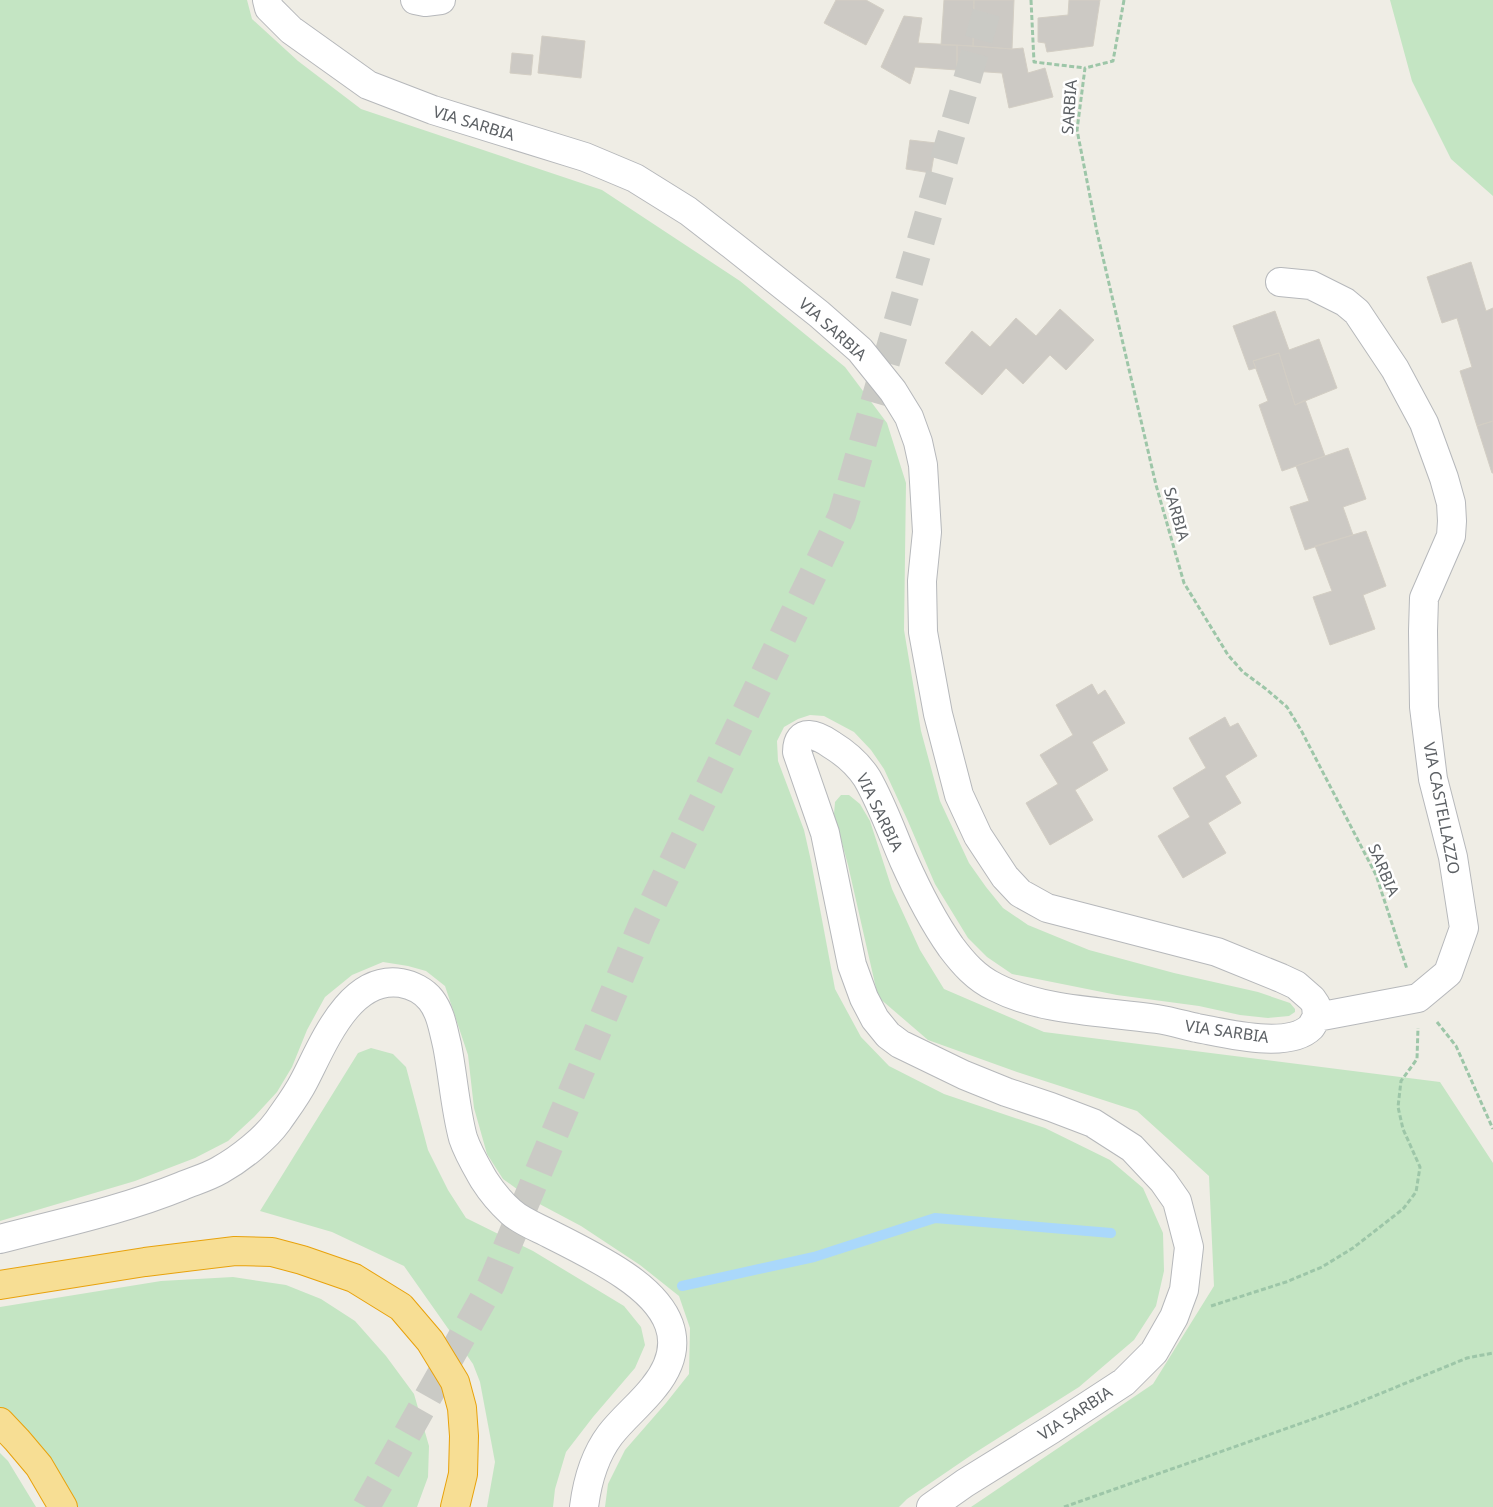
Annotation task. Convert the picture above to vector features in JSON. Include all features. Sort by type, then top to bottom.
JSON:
[{"type":"highway","points":[[0,1285],[145,1262],[235,1251],[272,1252],[354,1278],[401,1308],[430,1341],[455,1382],[462,1408],[464,1436],[463,1474],[455,1507]]},
{"type":"highway","points":[[0,1422],[39,1466],[63,1507]]},
{"type":"street","name":"VIA SARBIA","points":[[267,0],[269,8],[291,30],[368,85],[433,110],[585,157],[635,178],[688,211],[819,314],[860,350],[893,391],[908,417],[918,442],[923,465],[928,532],[922,582],[923,632],[938,714],[959,795],[978,836],[1005,877],[1020,893],[1047,908],[1217,952],[1296,985],[1316,1005],[1317,1017],[1310,1027],[1294,1035],[1264,1039],[1231,1035],[1158,1019],[1060,1007],[1013,996],[992,986],[973,973],[944,937],[922,900],[866,777],[846,754],[823,739],[810,734],[800,738],[797,743],[797,752],[825,833],[852,965],[864,998],[875,1019],[888,1035],[900,1044],[1006,1092],[1051,1106],[1093,1123],[1132,1148],[1163,1181],[1177,1201],[1189,1247],[1184,1290],[1174,1317],[1154,1352],[1124,1382],[965,1483],[931,1507]]},
{"type":"street","points":[[415,0],[425,2],[441,0]]},
{"type":"street","name":"VIA CASTELLAZZO","points":[[1280,282],[1311,285],[1344,302],[1357,312],[1395,369],[1424,423],[1444,478],[1451,503],[1452,521],[1451,536],[1424,598],[1424,707],[1434,779],[1453,857],[1464,928],[1448,973],[1418,998],[1317,1017]]},
{"type":"street","points":[[0,1239],[160,1195],[219,1171],[239,1158],[268,1133],[279,1120],[304,1083],[318,1050],[345,1008],[354,999],[376,985],[392,982],[409,985],[425,994],[437,1010],[441,1020],[464,1139],[471,1158],[488,1186],[512,1213],[616,1269],[639,1285],[655,1301],[666,1316],[673,1347],[670,1362],[653,1388],[608,1438],[595,1464],[586,1493],[584,1507]]},
{"type":"path","points":[[1031,0],[1034,62],[1085,68]]},
{"type":"path","name":"SARBIA","points":[[1124,0],[1113,61],[1085,68],[1077,130],[1097,232],[1151,465],[1184,583],[1228,655],[1243,672],[1287,707],[1301,730],[1376,875],[1404,964],[1418,998]]},
{"type":"path","points":[[1418,998],[1456,1046],[1493,1129]]},
{"type":"path","points":[[1174,1317],[1234,1300],[1322,1267],[1352,1248],[1403,1210],[1416,1192],[1420,1167],[1403,1129],[1398,1107],[1401,1081],[1417,1059],[1418,998]]},
{"type":"path","points":[[1064,1507],[1350,1406],[1467,1358],[1493,1353]]},
{"type":"green space","points":[[0,0],[247,0],[252,19],[298,61],[361,109],[602,190],[740,281],[845,367],[887,423],[906,483],[904,630],[921,731],[940,801],[969,863],[1003,908],[1028,925],[1089,950],[1174,973],[1258,992],[1290,1003],[1295,1009],[1295,1012],[1289,1016],[1268,1018],[1240,1015],[1199,1006],[1117,995],[1012,974],[987,957],[968,938],[935,884],[884,769],[871,750],[854,732],[824,716],[810,715],[784,727],[777,741],[778,761],[804,830],[835,989],[861,1037],[889,1066],[944,1094],[1045,1128],[1110,1160],[1143,1188],[1163,1233],[1164,1271],[1156,1306],[1134,1340],[1079,1387],[973,1454],[907,1499],[899,1507],[605,1507],[608,1484],[625,1450],[689,1374],[690,1328],[679,1296],[640,1265],[581,1226],[532,1200],[503,1179],[487,1154],[474,1108],[468,1055],[445,986],[426,971],[383,962],[352,975],[325,997],[307,1030],[292,1067],[277,1092],[228,1141],[195,1158],[135,1181],[0,1221]]},
{"type":"green space","points":[[1390,0],[1493,0],[1493,196],[1451,159],[1412,81]]},
{"type":"green space","points":[[841,795],[849,795],[860,804],[870,821],[892,889],[920,950],[944,989],[1044,1032],[1440,1082],[1493,1163],[1493,1507],[971,1507],[1153,1384],[1214,1286],[1209,1176],[1137,1111],[1017,1072],[928,1040],[878,997],[848,865],[834,814],[835,802]]},
{"type":"green space","points":[[371,1048],[393,1054],[406,1067],[428,1150],[448,1190],[466,1218],[533,1251],[624,1306],[641,1327],[645,1345],[635,1368],[566,1452],[555,1489],[553,1507],[487,1507],[495,1462],[480,1382],[473,1364],[404,1266],[332,1232],[260,1211],[358,1053]]},
{"type":"green space","points":[[233,1277],[286,1285],[321,1299],[355,1321],[386,1356],[414,1394],[429,1446],[428,1477],[417,1507],[72,1507],[12,1419],[0,1408],[0,1307],[161,1281]]},
{"type":"green space","points":[[0,1453],[8,1461],[36,1507],[0,1507]]},
{"type":"building","points":[[836,0],[866,0],[884,10],[866,45],[824,23]]},
{"type":"building","points":[[944,0],[974,0],[973,46],[941,45]]},
{"type":"building","points":[[974,0],[1014,0],[1012,49],[973,46]]},
{"type":"building","points":[[1069,0],[1100,0],[1093,46],[1047,52],[1045,43],[1038,42],[1038,18],[1068,15]]},
{"type":"building","points":[[904,16],[922,18],[918,43],[957,45],[957,70],[915,67],[910,84],[881,67]]},
{"type":"building","points":[[542,36],[585,41],[581,78],[538,73]]},
{"type":"building","points":[[957,45],[1023,48],[1028,73],[1045,68],[1053,97],[1009,108],[1002,73],[957,70]]},
{"type":"building","points":[[512,53],[533,55],[531,75],[510,73]]},
{"type":"building","points":[[910,140],[936,143],[931,173],[906,169]]},
{"type":"building","points":[[1471,262],[1486,311],[1493,308],[1493,421],[1477,426],[1460,371],[1472,367],[1457,318],[1442,323],[1427,277]]},
{"type":"building","points":[[1060,309],[1094,340],[1066,370],[1050,355],[1023,384],[1006,368],[982,395],[945,363],[972,331],[990,347],[1016,318],[1036,336]]},
{"type":"building","points":[[1275,311],[1289,350],[1319,339],[1337,388],[1295,405],[1279,353],[1253,361],[1256,368],[1249,370],[1233,326]]},
{"type":"building","points":[[1279,353],[1295,405],[1305,400],[1325,456],[1282,471],[1259,405],[1268,401],[1253,361]]},
{"type":"building","points":[[1493,421],[1493,473],[1492,473],[1477,426]]},
{"type":"building","points":[[1348,448],[1366,499],[1343,507],[1353,535],[1305,550],[1290,507],[1309,501],[1296,466]]},
{"type":"building","points":[[1366,531],[1386,586],[1363,595],[1375,629],[1330,645],[1313,597],[1332,591],[1315,546]]},
{"type":"building","points":[[1092,684],[1098,695],[1105,690],[1125,723],[1092,742],[1108,770],[1075,790],[1093,820],[1050,845],[1026,803],[1058,784],[1040,755],[1073,735],[1056,705]]},
{"type":"building","points":[[1225,717],[1230,727],[1238,723],[1257,756],[1225,776],[1241,803],[1208,823],[1226,853],[1183,878],[1158,836],[1190,817],[1173,788],[1206,768],[1189,738]]},
{"type":"waterway","points":[[682,1286],[814,1257],[935,1218],[1111,1233]]},
{"type":"tunnel","points":[[366,1507],[491,1285],[642,925],[842,515],[990,0]]}]
